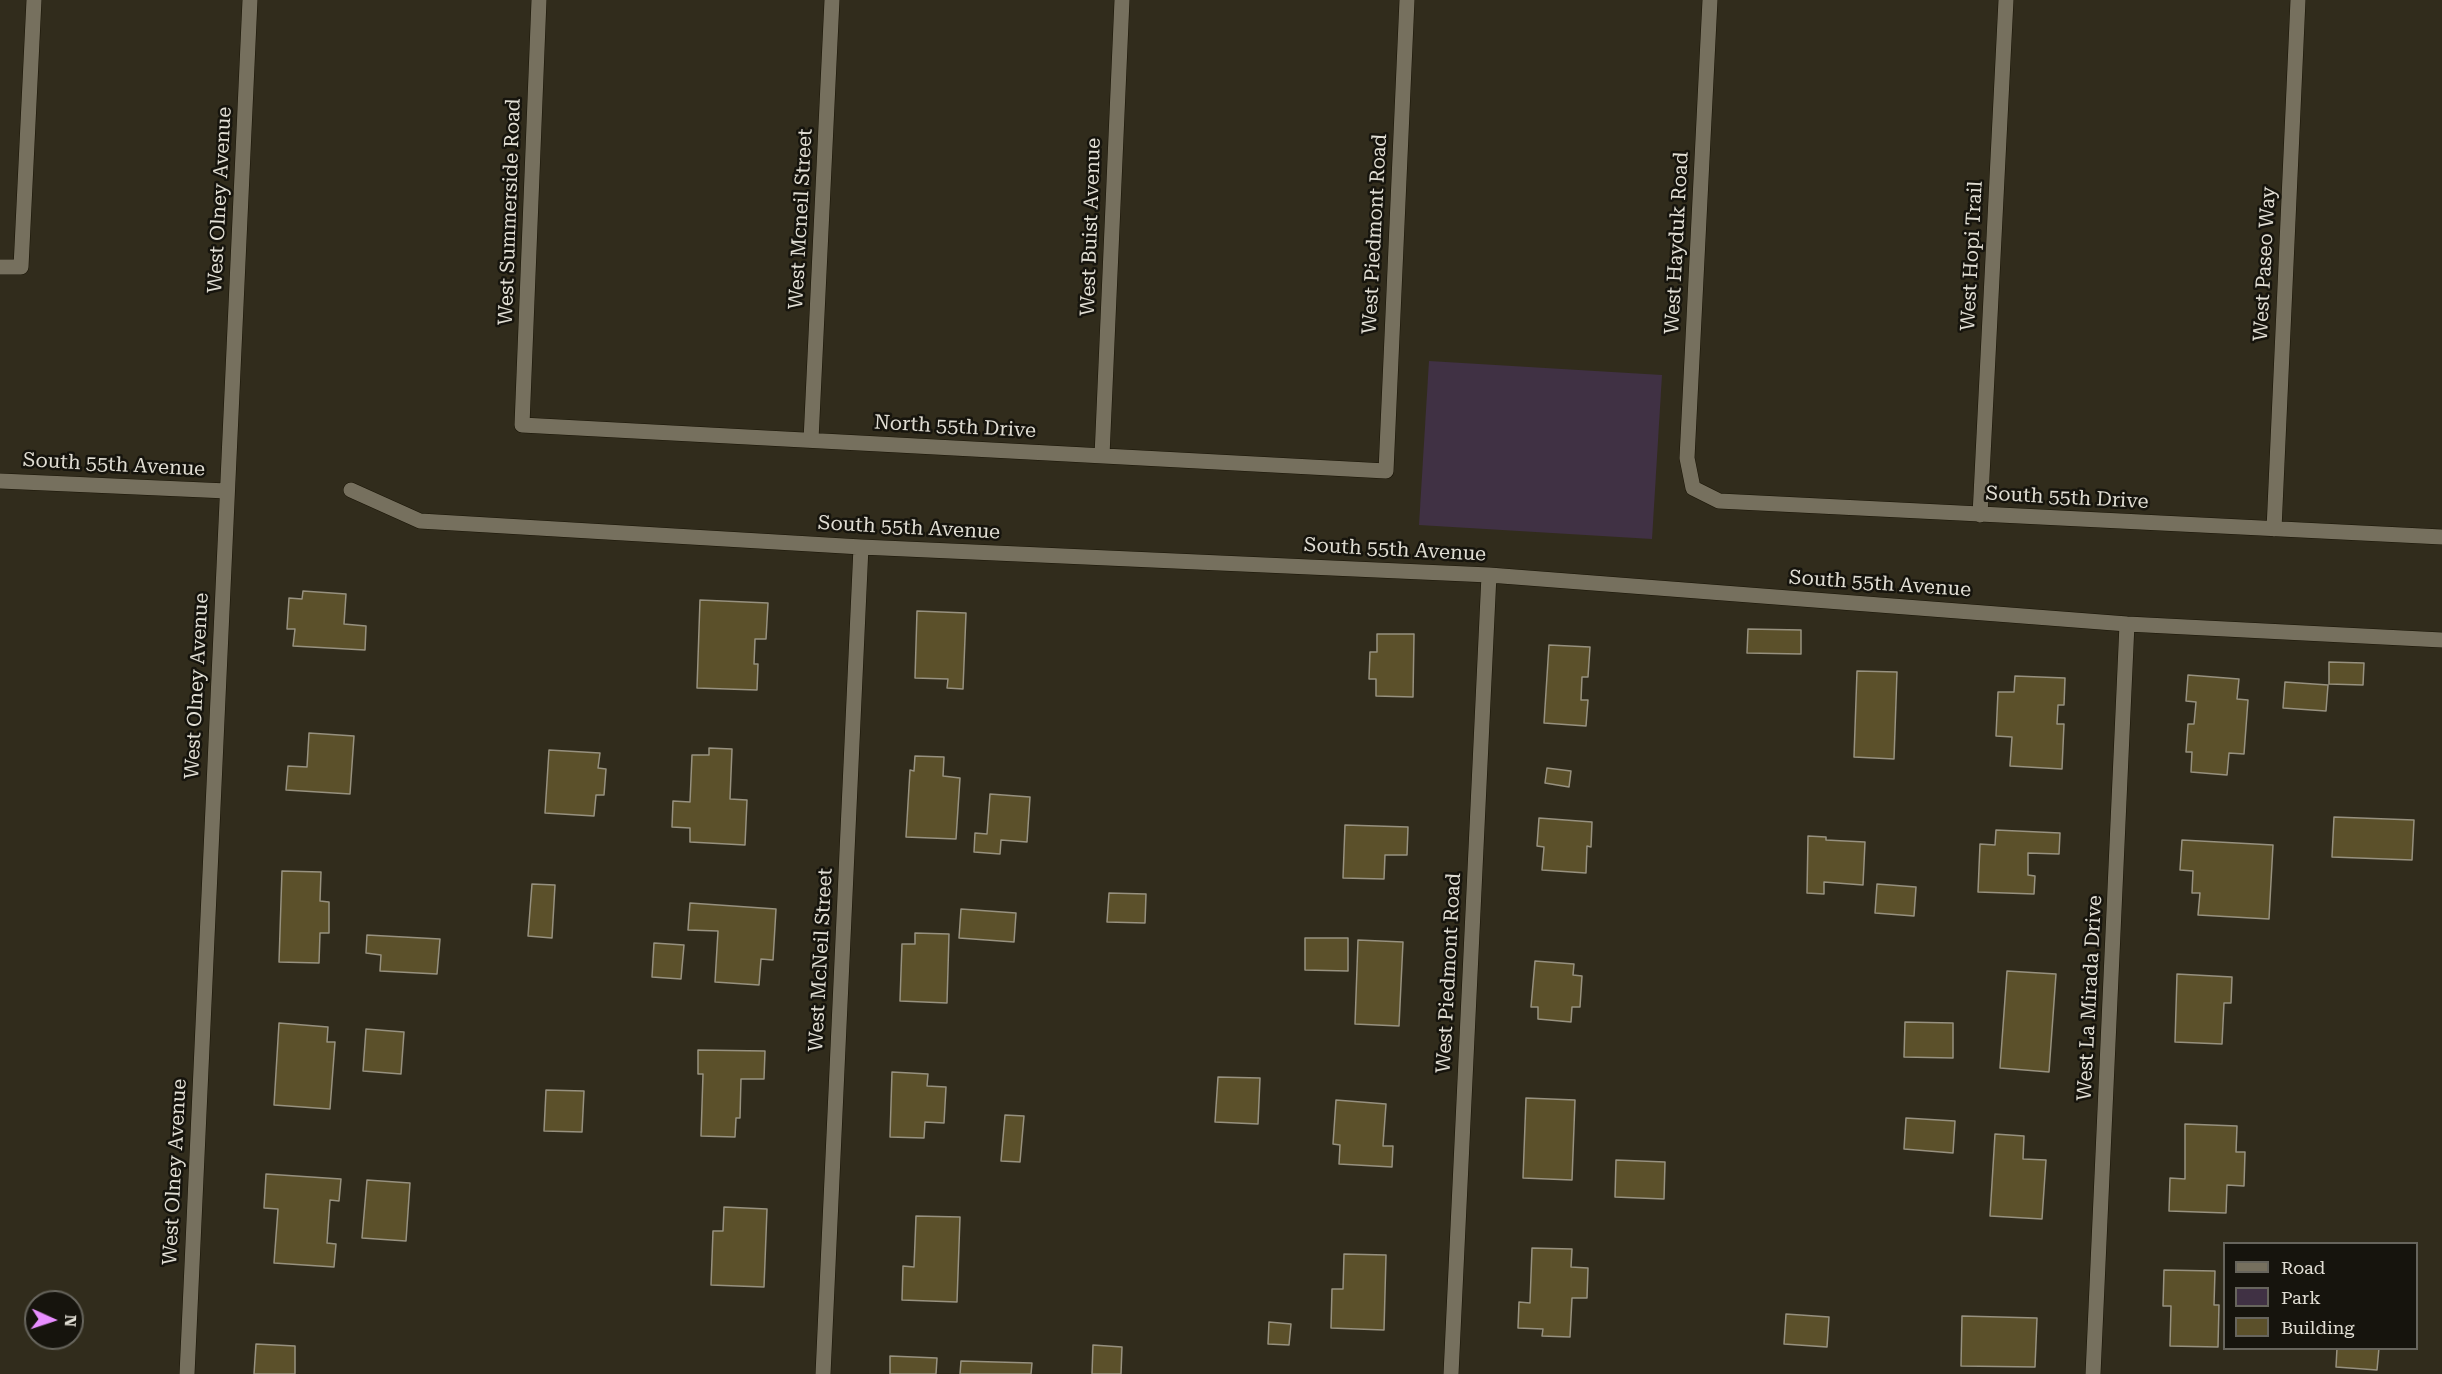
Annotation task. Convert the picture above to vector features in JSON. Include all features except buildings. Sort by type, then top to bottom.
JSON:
[{"type":"street","points":[[0,267],[21,267],[34,0]]},
{"type":"street","name":"West Olney Avenue","points":[[187,1374],[250,0]]},
{"type":"street","name":"West Summerside Road","points":[[522,425],[538,0]]},
{"type":"street","name":"West Mcneil Street","points":[[811,441],[832,0]]},
{"type":"street","name":"West Buist Avenue","points":[[1102,456],[1122,0]]},
{"type":"street","name":"West Piedmont Road","points":[[1386,471],[1407,0]]},
{"type":"street","name":"West Hayduk Road","points":[[1693,488],[1687,458],[1710,0]]},
{"type":"street","name":"West Hopi Trail","points":[[1980,515],[2006,0]]},
{"type":"street","name":"West Paseo Way","points":[[2274,529],[2298,0]]},
{"type":"street","name":"North 55th Drive","points":[[522,425],[1386,471]]},
{"type":"street","name":"South 55th Avenue","points":[[0,481],[227,491]]},
{"type":"street","name":"South 55th Drive","points":[[1693,488],[1719,501],[2442,537]]},
{"type":"street","name":"South 55th Avenue","points":[[351,490],[420,520],[861,548],[1489,575],[2127,624],[2442,640]]},
{"type":"street","name":"West McNeil Street","points":[[823,1374],[861,548]]},
{"type":"street","name":"West Piedmont Road","points":[[1450,1374],[1489,575]]},
{"type":"street","name":"West La Mirada Drive","points":[[2094,1374],[2127,624]]},
{"type":"green space","points":[[1429,361],[1662,375],[1652,539],[1419,525]]}]
